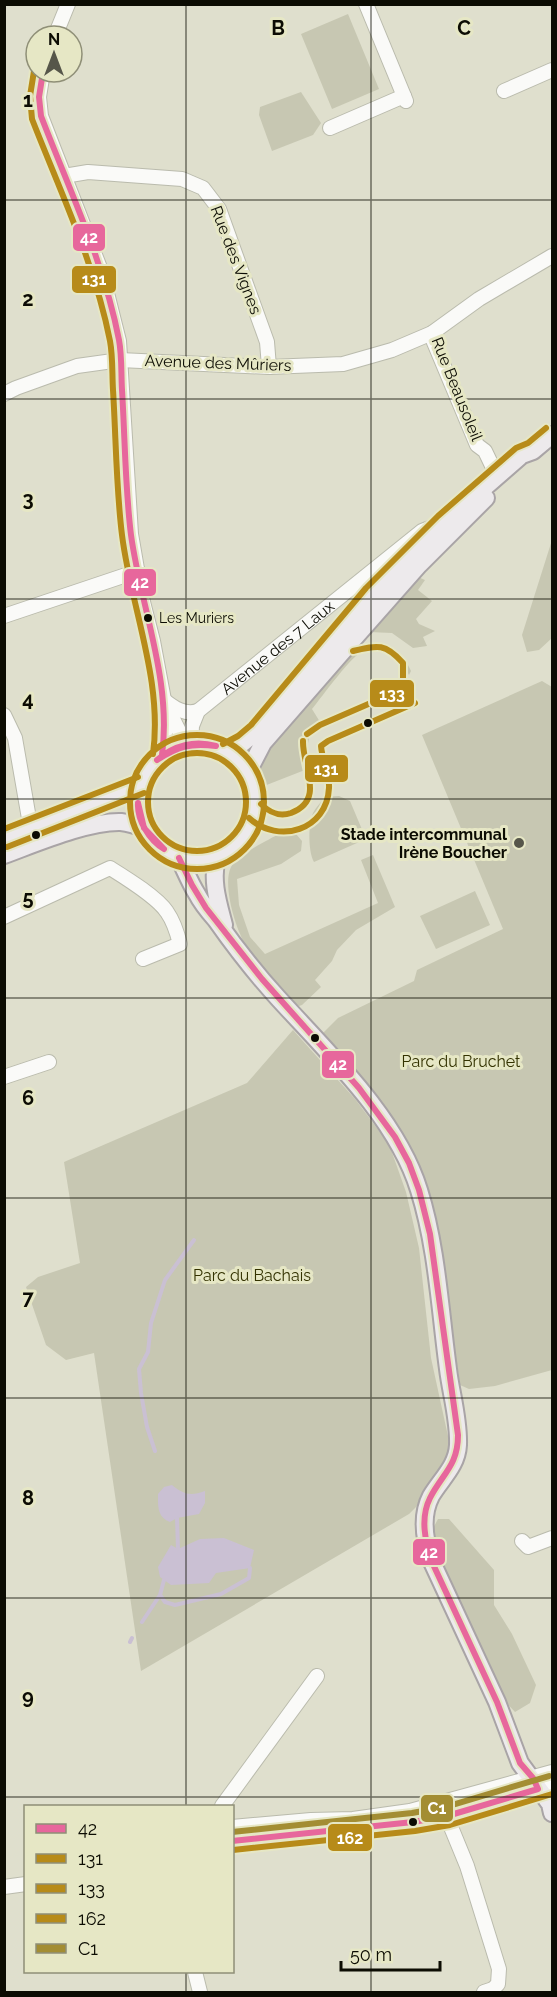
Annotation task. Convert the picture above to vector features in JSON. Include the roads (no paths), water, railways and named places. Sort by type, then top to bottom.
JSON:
[{"type":"main road","name":"Avenue des 7 Laux","points":[[228,752],[257,732],[372,594],[444,523],[522,455],[533,451],[552,435]]},
{"type":"main road","points":[[248,772],[263,742],[419,565],[527,460],[533,451]]},
{"type":"main road","points":[[191,744],[216,746],[228,752],[248,772],[255,791],[255,811],[243,840],[227,853],[198,861],[179,858],[159,847],[144,828],[138,801],[141,785],[149,768],[162,755],[178,747],[191,744]]},
{"type":"main road","points":[[4,839],[141,785]]},
{"type":"main road","points":[[4,855],[107,823],[122,822],[144,828]]},
{"type":"main road","points":[[218,857],[214,872],[215,894],[228,937]]},
{"type":"main road","points":[[179,858],[198,896],[228,937],[381,1117],[396,1140],[418,1188],[432,1243],[451,1394],[458,1424],[458,1444],[454,1461],[430,1498],[426,1513],[426,1544],[432,1562],[497,1702],[520,1763],[541,1784],[552,1813]]},
{"type":"main road","points":[[541,1784],[541,1806],[552,1820]]},
{"type":"street","points":[[60,24],[68,4]]},
{"type":"street","points":[[330,128],[405,98],[366,4]]},
{"type":"street","points":[[504,91],[552,70]]},
{"type":"street","points":[[41,84],[39,97],[41,116],[102,273],[113,313],[120,360],[131,534],[164,700],[165,733],[162,755]]},
{"type":"street","name":"Rue des Vignes","points":[[64,176],[88,172],[182,179],[203,188],[219,209],[267,342],[269,367]]},
{"type":"street","name":"Rue Beausoleil","points":[[497,476],[485,451],[477,445],[432,333],[479,299],[552,256]]},
{"type":"street","name":"Avenue des Mûriers","points":[[4,394],[77,366],[120,360],[269,367],[343,364],[392,350],[432,333]]},
{"type":"street","name":"Avenue des 7 Laux","points":[[198,711],[422,531],[444,523]]},
{"type":"street","points":[[4,616],[138,571]]},
{"type":"street","points":[[164,700],[184,712],[198,711]]},
{"type":"street","points":[[164,700],[176,727],[191,744]]},
{"type":"street","points":[[191,744],[192,726],[198,711]]},
{"type":"street","points":[[4,715],[15,738],[31,830]]},
{"type":"street","points":[[4,917],[110,868],[135,884],[166,910],[175,927],[180,944],[143,960]]},
{"type":"street","points":[[4,1077],[49,1062]]},
{"type":"street","points":[[522,1541],[528,1547],[552,1538]]},
{"type":"street","points":[[223,1805],[317,1676]]},
{"type":"street","points":[[234,1841],[383,1827],[447,1816],[541,1784],[552,1772]]},
{"type":"street","points":[[234,1827],[353,1819],[410,1811],[541,1784]]},
{"type":"street","points":[[441,1803],[467,1866],[499,1969],[498,1984],[493,1989],[484,1992]]},
{"type":"street","points":[[4,1887],[24,1884]]},
{"type":"street","points":[[195,1973],[200,1992]]},
{"type":"waterway","points":[[155,1451],[147,1427],[139,1369],[148,1352],[151,1323],[165,1280],[194,1240]]},
{"type":"waterway","points":[[177,1518],[178,1549]]},
{"type":"waterway","points":[[142,1622],[160,1595],[165,1602],[175,1605],[221,1594],[249,1578],[250,1568]]},
{"type":"waterway","points":[[160,1595],[164,1580]]},
{"type":"waterway","points":[[130,1642],[132,1638]]},
{"type":"place","name":"Les Muriers","points":[[148,618]]},
{"type":"place","name":"Stade intercommunal Irène Boucher","points":[[519,843]]},
{"type":"park label","name":"Parc du Bruchet","points":[[461,1061]]},
{"type":"park label","name":"Parc du Bachais","points":[[252,1275]]}]
